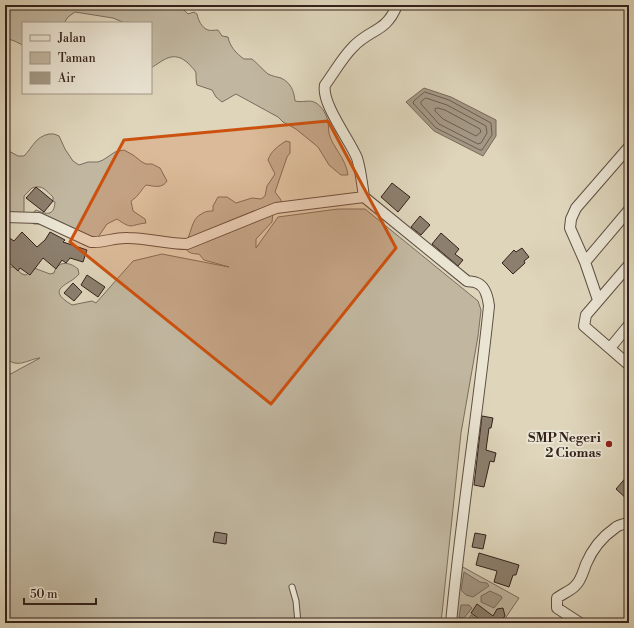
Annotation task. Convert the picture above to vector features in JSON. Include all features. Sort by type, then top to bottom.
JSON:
[{"type":"street","points":[[397,5],[390,20],[351,48],[325,85],[324,91],[325,97],[356,156],[360,168],[364,198],[467,282],[478,283],[488,298],[489,306],[483,361],[458,550],[451,623]]},
{"type":"street","points":[[598,300],[585,262],[570,228],[571,219],[576,208],[629,147]]},
{"type":"street","points":[[5,217],[39,218],[91,242],[100,243],[124,238],[140,238],[177,244],[187,244],[276,208],[364,198]]},
{"type":"street","points":[[585,262],[629,210]]},
{"type":"street","points":[[629,265],[586,315],[584,326],[629,365]]},
{"type":"street","points":[[610,348],[629,325]]},
{"type":"street","points":[[580,623],[557,608],[557,598],[575,587],[581,578],[595,548],[606,536],[616,527],[629,523]]},
{"type":"lane","points":[[292,586],[296,601],[298,623]]},
{"type":"highlighted area","points":[[328,121],[396,248],[271,404],[70,242],[124,140]]},
{"type":"green space","points":[[5,5],[182,5],[183,9],[188,14],[194,12],[197,14],[198,19],[204,28],[208,30],[218,30],[222,36],[228,37],[234,50],[244,59],[252,59],[268,74],[281,78],[287,82],[293,91],[295,101],[311,101],[323,109],[328,121],[329,133],[345,163],[348,175],[341,175],[329,165],[318,147],[278,117],[236,94],[222,102],[216,97],[212,90],[197,85],[196,73],[194,69],[183,59],[173,57],[164,59],[152,67],[152,22],[123,22],[113,18],[75,12],[68,17],[65,22],[22,22],[22,45],[12,40],[5,40]]},
{"type":"green space","points":[[49,134],[59,136],[73,161],[79,165],[88,162],[98,162],[115,152],[124,150],[146,164],[152,164],[160,168],[167,181],[165,184],[158,186],[146,185],[131,201],[133,211],[145,219],[146,223],[129,226],[117,219],[107,224],[94,243],[84,245],[80,241],[44,224],[34,224],[30,221],[29,216],[36,210],[43,213],[49,213],[54,207],[55,202],[53,201],[53,197],[44,189],[39,187],[32,188],[24,196],[24,212],[20,216],[5,218],[5,149],[18,156],[24,156],[40,137]]},
{"type":"green space","points":[[286,141],[290,142],[290,153],[287,157],[275,192],[281,200],[281,205],[273,212],[272,222],[256,239],[256,248],[278,217],[338,209],[365,209],[478,301],[481,310],[478,336],[461,433],[441,623],[5,623],[5,377],[40,358],[22,363],[14,363],[5,357],[5,272],[9,267],[14,267],[22,274],[26,275],[34,268],[50,274],[54,273],[61,264],[75,266],[78,269],[79,274],[59,291],[60,295],[72,305],[92,301],[96,303],[133,261],[162,254],[229,267],[204,260],[199,254],[189,252],[183,245],[195,219],[204,212],[213,211],[213,206],[218,197],[227,197],[236,203],[252,198],[261,199],[265,196],[267,186],[275,174],[268,160],[275,149]]},
{"type":"green space","points":[[461,566],[519,598],[502,623],[455,623]]},
{"type":"water","points":[[424,88],[451,97],[496,120],[496,136],[483,156],[434,131],[406,102]]},
{"type":"water","points":[[464,572],[480,582],[487,583],[489,586],[473,597],[466,595],[461,590]]},
{"type":"water","points":[[490,591],[501,596],[502,598],[494,608],[481,602],[481,596]]},
{"type":"water","points":[[461,605],[469,605],[472,608],[464,618],[459,617]]},
{"type":"water","points":[[471,615],[483,623],[466,623]]},
{"type":"building","points":[[392,183],[410,197],[398,212],[381,197]]},
{"type":"building","points":[[36,187],[53,201],[44,212],[26,198]]},
{"type":"building","points":[[420,216],[430,225],[421,235],[411,227]]},
{"type":"building","points":[[22,232],[37,247],[45,240],[50,232],[65,240],[63,242],[87,250],[83,262],[70,258],[66,263],[62,260],[56,269],[43,258],[30,275],[20,268],[18,271],[5,259],[5,235],[14,241]]},
{"type":"building","points":[[441,233],[459,249],[455,254],[463,260],[458,266],[432,244]]},
{"type":"building","points":[[522,248],[529,257],[513,274],[502,263],[514,250],[516,252]]},
{"type":"building","points":[[87,275],[105,287],[98,297],[81,285]]},
{"type":"building","points":[[73,283],[82,292],[74,301],[64,293]]},
{"type":"building","points":[[482,416],[493,418],[491,428],[489,428],[486,450],[496,453],[494,462],[490,461],[484,487],[474,485]]},
{"type":"building","points":[[629,474],[629,501],[616,489]]},
{"type":"building","points":[[215,532],[227,534],[226,544],[213,542]]},
{"type":"building","points":[[475,533],[486,535],[483,549],[472,547]]},
{"type":"building","points":[[479,553],[519,565],[516,575],[513,575],[509,587],[494,582],[497,571],[476,565]]},
{"type":"building","points":[[477,604],[493,616],[497,609],[503,608],[505,616],[500,621],[503,623],[485,623],[471,613]]},
{"type":"place","name":"SMP Negeri 2 Ciomas","points":[[609,444]]}]
